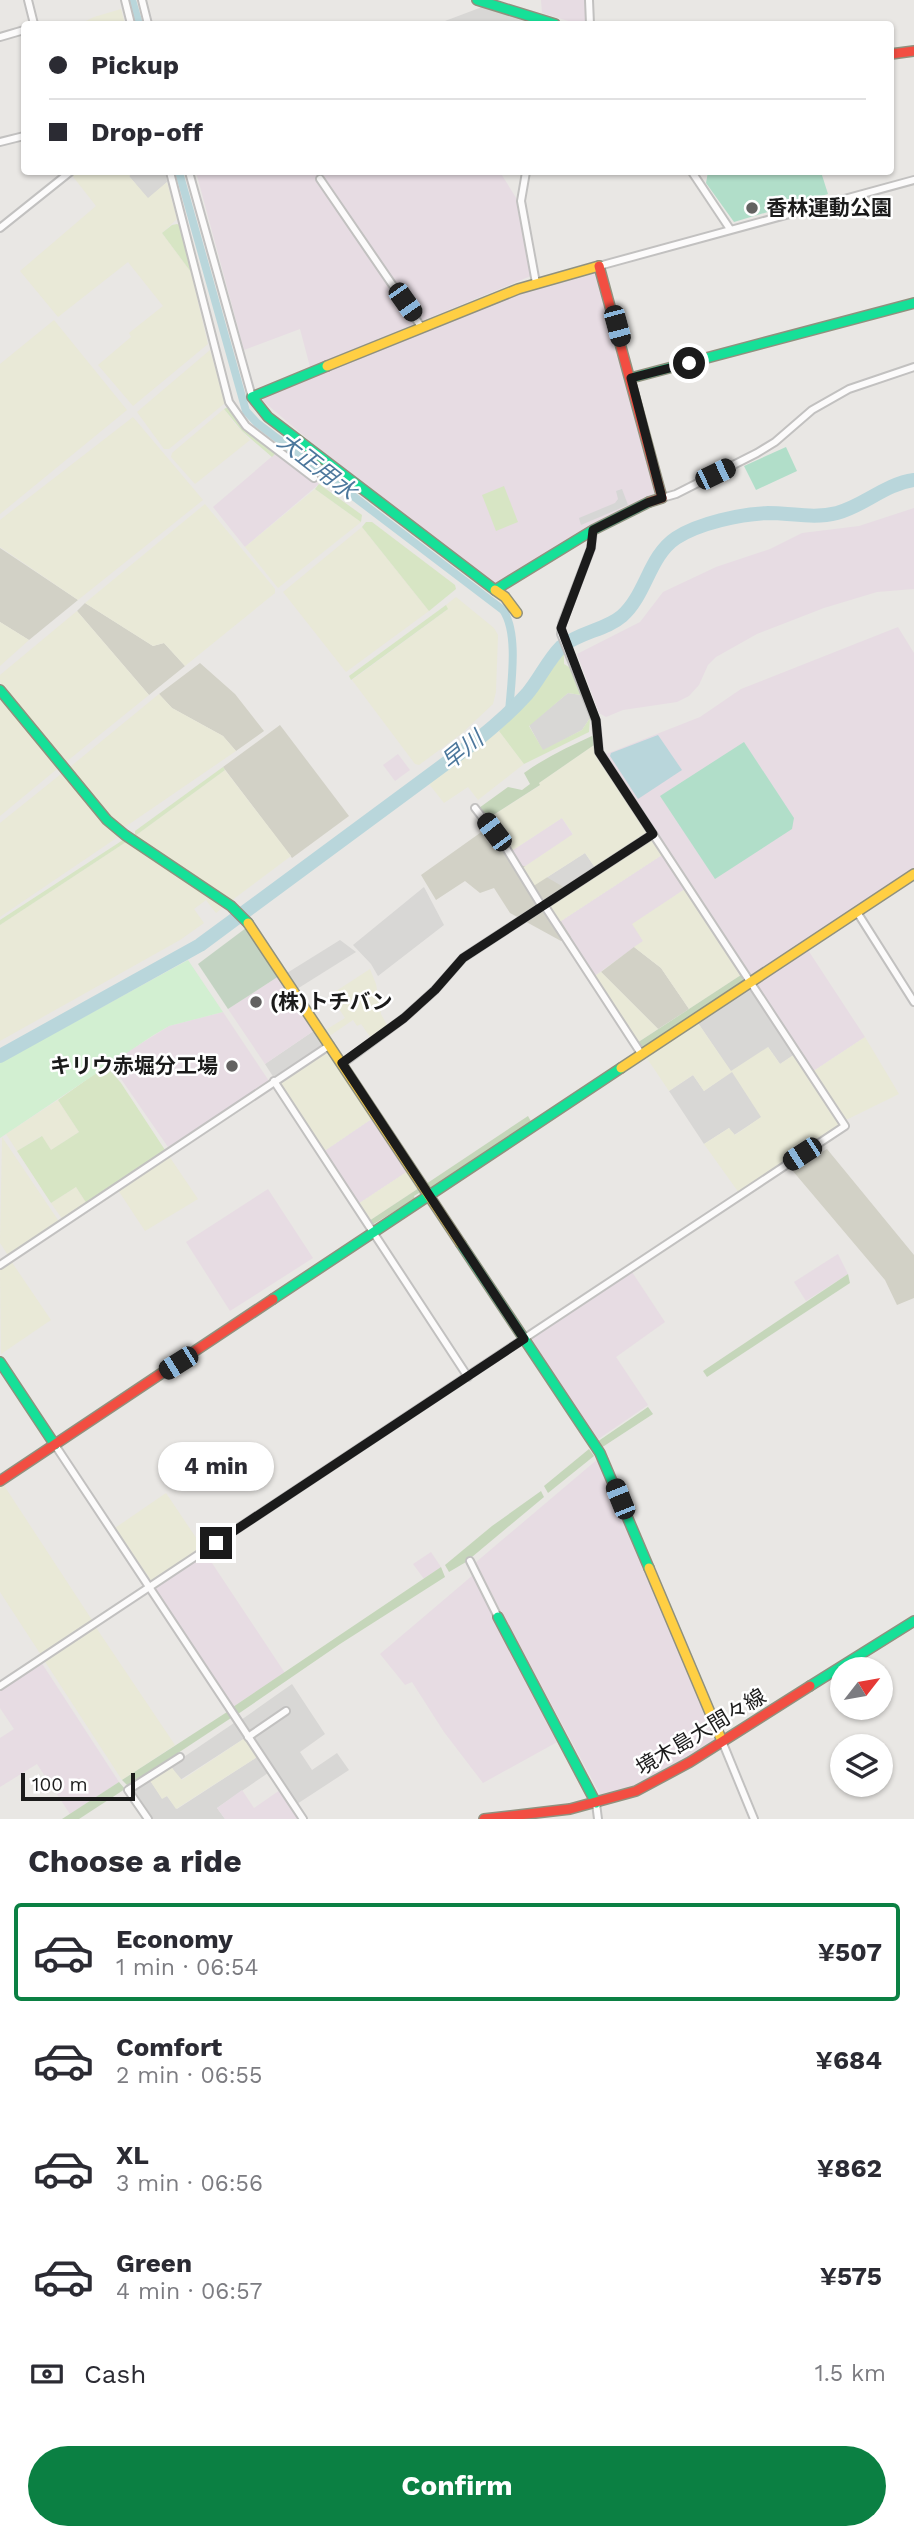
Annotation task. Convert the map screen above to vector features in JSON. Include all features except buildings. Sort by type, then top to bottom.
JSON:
[{"type":"street","points":[[28,0],[33,21]]},
{"type":"street","points":[[125,0],[130,21]]},
{"type":"street","points":[[142,0],[148,21]]},
{"type":"street","points":[[477,0],[545,21]]},
{"type":"street","points":[[589,0],[590,21]]},
{"type":"street","points":[[0,37],[21,31]]},
{"type":"street","points":[[894,54],[914,51]]},
{"type":"street","points":[[0,142],[21,137]]},
{"type":"street","points":[[0,228],[65,175]]},
{"type":"street","points":[[171,175],[229,402],[246,426],[314,478]]},
{"type":"street","points":[[190,175],[252,397],[268,417],[505,597],[517,613]]},
{"type":"street","points":[[526,175],[522,201],[536,283]]},
{"type":"street","points":[[694,175],[730,229]]},
{"type":"street","points":[[320,180],[422,328]]},
{"type":"street","points":[[252,397],[536,283],[914,180]]},
{"type":"street","points":[[599,265],[662,498]]},
{"type":"street","points":[[631,378],[914,303]]},
{"type":"street","points":[[495,590],[593,530],[647,503],[673,495],[757,453],[775,442],[812,410],[849,389],[914,367]]},
{"type":"street","points":[[0,1686],[845,1126],[599,752],[596,720],[561,634],[562,624],[591,548],[593,530]]},
{"type":"street","points":[[0,690],[107,820],[233,908],[246,920],[330,1045],[600,1453],[754,1819]]},
{"type":"street","points":[[475,808],[506,848],[642,1055]]},
{"type":"street","points":[[342,1063],[413,1010],[463,958],[653,834]]},
{"type":"street","points":[[0,1481],[914,874]]},
{"type":"street","points":[[857,912],[914,1002]]},
{"type":"street","points":[[0,1265],[330,1045]]},
{"type":"street","points":[[274,1081],[468,1377]]},
{"type":"street","points":[[0,1362],[303,1819]]},
{"type":"street","points":[[470,1561],[596,1803],[598,1819]]},
{"type":"street","name":"境木島大間々線","points":[[484,1819],[596,1803],[621,1797],[663,1778],[914,1621]]},
{"type":"street","points":[[248,1737],[286,1711]]},
{"type":"street","points":[[148,1819],[128,1790],[180,1757]]},
{"type":"shaded area","points":[[541,0],[585,0],[587,21],[568,21],[542,13]]},
{"type":"shaded area","points":[[482,7],[530,21],[445,21]]},
{"type":"shaded area","points":[[166,175],[167,182],[148,199],[129,176]]},
{"type":"shaded area","points":[[197,175],[502,175],[518,201],[531,276],[310,367],[300,329],[244,350]]},
{"type":"shaded area","points":[[594,274],[598,277],[657,492],[655,496],[586,529],[495,585],[311,442],[263,401],[264,395],[517,295]]},
{"type":"shaded area","points":[[276,453],[319,484],[245,547],[213,507]]},
{"type":"shaded area","points":[[914,508],[914,589],[877,592],[824,608],[757,634],[716,657],[708,665],[699,685],[689,696],[677,702],[623,710],[606,717],[599,713],[577,654],[640,622],[663,592],[716,567],[770,549],[802,533],[859,526]]},
{"type":"shaded area","points":[[0,548],[78,600],[29,640],[0,622]]},
{"type":"shaded area","points":[[85,603],[153,646],[164,643],[185,666],[149,695],[77,611]]},
{"type":"shaded area","points":[[898,627],[914,653],[914,869],[752,976],[606,754],[700,717],[741,689]]},
{"type":"shaded area","points":[[200,663],[235,694],[264,731],[236,751],[223,736],[172,708],[159,694]]},
{"type":"shaded area","points":[[568,693],[581,695],[590,718],[582,730],[543,751],[529,725]]},
{"type":"shaded area","points":[[280,725],[349,816],[292,858],[223,767]]},
{"type":"shaded area","points":[[398,754],[410,770],[395,781],[383,765]]},
{"type":"shaded area","points":[[562,818],[573,835],[521,869],[510,852]]},
{"type":"shaded area","points":[[487,828],[512,863],[531,868],[572,892],[559,918],[571,937],[561,941],[510,913],[494,888],[480,893],[465,881],[436,900],[421,875]]},
{"type":"shaded area","points":[[585,853],[596,869],[545,903],[532,887]]},
{"type":"shaded area","points":[[662,855],[685,889],[633,924],[643,941],[593,977],[558,923]]},
{"type":"shaded area","points":[[424,887],[444,925],[378,976],[353,945]]},
{"type":"shaded area","points":[[340,940],[356,952],[297,989],[287,973]]},
{"type":"shaded area","points":[[634,947],[661,968],[689,1009],[658,1029],[601,972]]},
{"type":"shaded area","points":[[808,950],[865,1037],[812,1072],[756,985]]},
{"type":"shaded area","points":[[279,976],[315,1030],[265,1064],[228,1009]]},
{"type":"shaded area","points":[[750,988],[795,1054],[780,1064],[768,1047],[762,1117],[734,1135],[729,1128],[704,1144],[669,1091],[693,1075],[704,1091],[731,1072],[698,1023]]},
{"type":"shaded area","points":[[223,1012],[269,1081],[168,1147],[110,1063],[169,1026]]},
{"type":"shaded area","points":[[315,1030],[324,1045],[274,1078],[265,1064]]},
{"type":"shaded area","points":[[373,1118],[408,1171],[358,1204],[323,1152]]},
{"type":"shaded area","points":[[827,1149],[914,1255],[914,1298],[897,1305],[885,1280],[792,1170]]},
{"type":"shaded area","points":[[268,1189],[313,1258],[230,1311],[186,1242]]},
{"type":"shaded area","points":[[838,1254],[848,1274],[806,1301],[794,1282]]},
{"type":"shaded area","points":[[632,1272],[665,1322],[616,1357],[648,1405],[597,1440],[529,1340]]},
{"type":"shaded area","points":[[599,1458],[717,1741],[645,1782],[601,1796],[475,1563]]},
{"type":"shaded area","points":[[431,1552],[441,1567],[424,1579],[413,1564]]},
{"type":"shaded area","points":[[206,1554],[285,1673],[233,1707],[155,1588]]},
{"type":"shaded area","points":[[473,1575],[559,1741],[483,1783],[444,1732],[412,1682],[405,1685],[380,1654]]},
{"type":"shaded area","points":[[41,1662],[119,1782],[70,1814],[37,1764],[0,1787],[0,1738],[14,1729],[0,1708],[0,1689]]},
{"type":"shaded area","points":[[292,1684],[325,1734],[300,1752],[312,1770],[337,1753],[349,1770],[297,1804],[241,1720]]},
{"type":"shaded area","points":[[234,1723],[245,1738],[180,1780],[172,1765]]},
{"type":"shaded area","points":[[257,1757],[268,1773],[217,1808],[225,1819],[151,1819],[134,1793],[135,1788],[149,1779],[162,1798],[167,1796],[177,1809]]},
{"type":"shaded area","points":[[242,1790],[254,1808],[280,1790],[299,1819],[225,1819],[217,1808]]},
{"type":"green space","points":[[121,9],[124,21],[86,21]]},
{"type":"green space","points":[[72,175],[130,175],[148,198],[167,182],[177,219],[162,233],[191,272],[208,344],[133,406],[98,365],[131,337],[129,333],[163,306],[128,262],[58,317],[20,271],[96,206]]},
{"type":"green space","name":"香林運動公園","points":[[707,175],[822,175],[828,194],[734,222],[706,183]]},
{"type":"green space","points":[[177,224],[180,225],[191,272],[162,233]]},
{"type":"green space","points":[[54,320],[127,410],[0,514],[0,364]]},
{"type":"green space","points":[[210,350],[225,403],[169,449],[164,449],[137,412]]},
{"type":"green space","points":[[228,407],[244,427],[276,453],[272,457],[242,431],[224,409]]},
{"type":"green space","points":[[224,409],[250,440],[195,484],[171,457],[172,453]]},
{"type":"green space","points":[[133,417],[203,500],[78,600],[0,547],[0,520]]},
{"type":"green space","points":[[786,447],[797,471],[756,490],[744,466]]},
{"type":"green space","points":[[319,484],[362,515],[361,522],[315,489]]},
{"type":"green space","points":[[504,486],[518,522],[496,531],[482,495]]},
{"type":"green space","points":[[315,489],[361,522],[278,588],[245,547]]},
{"type":"green space","points":[[205,504],[275,589],[275,593],[185,666],[164,643],[153,646],[85,603]]},
{"type":"green space","points":[[366,522],[372,522],[455,585],[456,589],[429,611],[362,527]]},
{"type":"green space","points":[[362,527],[429,611],[346,672],[283,592]]},
{"type":"green space","points":[[456,597],[494,628],[498,635],[496,692],[493,704],[461,734],[419,765],[415,764],[352,680],[447,610],[446,605]]},
{"type":"green space","points":[[446,605],[448,609],[351,680],[349,676]]},
{"type":"green space","points":[[77,611],[149,695],[63,762],[0,682],[0,675]]},
{"type":"green space","points":[[0,622],[29,640],[0,666]]},
{"type":"green space","points":[[564,653],[564,664],[569,667],[581,695],[568,693],[529,726],[543,750],[582,730],[590,718],[589,732],[524,764],[499,731],[531,698]]},
{"type":"green space","points":[[159,694],[172,708],[223,736],[236,751],[125,827],[110,817],[70,767]]},
{"type":"green space","points":[[0,696],[57,765],[57,769],[0,816]]},
{"type":"green space","points":[[499,731],[524,764],[478,800],[468,787],[444,803],[429,784]]},
{"type":"green space","points":[[594,735],[594,745],[539,783],[540,785],[487,819],[479,808],[508,787],[522,790],[530,784],[524,773],[549,757]]},
{"type":"green space","points":[[744,742],[794,818],[792,829],[715,879],[660,796]]},
{"type":"green space","points":[[594,745],[596,755],[648,834],[596,869],[585,853],[532,887],[521,869],[573,834],[562,818],[510,852],[487,819],[539,786],[539,783]]},
{"type":"green space","points":[[223,767],[225,770],[135,836],[135,831]]},
{"type":"green space","points":[[225,770],[291,856],[231,901],[135,836]]},
{"type":"green space","points":[[64,774],[118,837],[0,917],[0,823]]},
{"type":"green space","points":[[651,839],[662,855],[558,923],[547,907]]},
{"type":"green space","points":[[123,840],[126,842],[0,925],[0,920]]},
{"type":"green space","points":[[126,842],[220,904],[222,908],[216,913],[206,900],[194,909],[204,923],[180,940],[0,1041],[0,925]]},
{"type":"green space","points":[[685,889],[741,975],[689,1009],[661,968],[634,947],[643,941],[632,924]]},
{"type":"green space","points":[[246,928],[279,976],[228,1009],[198,964]]},
{"type":"green space","points":[[188,960],[223,1012],[169,1026],[0,1138],[0,1063]]},
{"type":"green space","points":[[370,969],[376,984],[381,1014],[388,1027],[371,1038],[361,1024],[357,1026],[353,1020],[328,1037],[324,1031],[345,1018],[330,995]]},
{"type":"green space","points":[[601,972],[658,1029],[637,1043],[593,977]]},
{"type":"green space","points":[[741,975],[745,981],[641,1049],[637,1043]]},
{"type":"green space","points":[[698,1023],[731,1071],[768,1047],[780,1064],[795,1054],[839,1121],[838,1127],[739,1193],[704,1144],[729,1128],[735,1135],[761,1117],[732,1072],[704,1091],[693,1075],[669,1091],[646,1057]]},
{"type":"green space","points":[[865,1037],[899,1094],[844,1119],[812,1072]]},
{"type":"green space","points":[[325,1052],[327,1055],[331,1053],[373,1118],[323,1152],[278,1084]]},
{"type":"green space","points":[[106,1066],[121,1083],[165,1150],[87,1204],[76,1187],[51,1203],[17,1151],[42,1136],[51,1150],[79,1132],[58,1100]]},
{"type":"green space","points":[[58,1100],[79,1132],[51,1150],[41,1136],[17,1151],[6,1134]]},
{"type":"green space","points":[[528,1116],[532,1123],[430,1189],[426,1184]]},
{"type":"green space","points":[[2,1137],[60,1223],[9,1257],[0,1243]]},
{"type":"green space","points":[[169,1156],[198,1199],[145,1231],[118,1190]]},
{"type":"green space","points":[[408,1171],[419,1188],[369,1221],[358,1204]]},
{"type":"green space","points":[[76,1187],[87,1204],[63,1220],[51,1203]]},
{"type":"green space","points":[[419,1188],[421,1196],[419,1193],[414,1196],[415,1199],[372,1225],[369,1221]]},
{"type":"green space","points":[[11,1261],[51,1320],[1,1354],[0,1268]]},
{"type":"green space","points":[[848,1274],[850,1283],[707,1377],[703,1371]]},
{"type":"green space","points":[[648,1407],[653,1414],[601,1448],[597,1442]]},
{"type":"green space","points":[[589,1449],[594,1456],[548,1493],[544,1486]]},
{"type":"green space","points":[[3,1484],[92,1620],[41,1655],[0,1592],[0,1486]]},
{"type":"green space","points":[[541,1491],[544,1497],[466,1562],[449,1572],[445,1565],[492,1526]]},
{"type":"green space","points":[[166,1493],[203,1548],[152,1582],[115,1528]]},
{"type":"green space","points":[[441,1567],[445,1577],[238,1714],[233,1707]]},
{"type":"green space","points":[[95,1626],[175,1745],[122,1780],[44,1660]]},
{"type":"green space","points":[[227,1712],[231,1718],[128,1786],[122,1780]]},
{"type":"green space","points":[[245,1738],[257,1757],[176,1809],[167,1796],[162,1799],[149,1779],[172,1765],[182,1780]]},
{"type":"green space","points":[[119,1782],[125,1789],[79,1819],[62,1819]]},
{"type":"water","points":[[658,735],[682,770],[638,799],[610,756],[611,753]]},
{"type":"pier","points":[[622,489],[628,505],[581,525],[579,518],[615,503],[618,499],[616,491]]},
{"type":"waterway","name":"大正用水","points":[[132,0],[138,21]]},
{"type":"waterway","name":"大正用水","points":[[180,175],[246,411],[257,423],[503,610],[508,620],[512,645],[509,712]]},
{"type":"waterway","name":"早川","points":[[0,1056],[200,945],[468,747],[520,701],[561,647],[622,616],[637,597],[653,565],[676,538],[708,524],[745,515],[768,513],[820,516],[837,513],[903,482],[914,480]]},
{"type":"traffic: fast","points":[[477,0],[545,21]]},
{"type":"traffic: fast","points":[[631,378],[914,303]]},
{"type":"traffic: fast","points":[[327,366],[252,397],[268,417],[495,590],[593,530],[649,502]]},
{"type":"traffic: fast","points":[[0,690],[107,820],[231,906],[248,923]]},
{"type":"traffic: fast","points":[[273,1299],[621,1068]]},
{"type":"traffic: fast","points":[[461,1244],[600,1453],[649,1568]]},
{"type":"traffic: fast","points":[[0,1362],[55,1445]]},
{"type":"traffic: fast","points":[[498,1617],[596,1803]]},
{"type":"traffic: fast","points":[[810,1686],[914,1621]]},
{"type":"traffic: slow","points":[[327,366],[518,289],[599,266]]},
{"type":"traffic: slow","points":[[495,590],[505,597],[517,613]]},
{"type":"traffic: slow","points":[[621,1068],[914,874]]},
{"type":"traffic: slow","points":[[248,923],[461,1244]]},
{"type":"traffic: slow","points":[[649,1568],[722,1741]]},
{"type":"traffic: jam","points":[[894,54],[914,51]]},
{"type":"traffic: jam","points":[[599,266],[662,498],[649,502]]},
{"type":"traffic: jam","points":[[0,1481],[273,1299]]},
{"type":"traffic: jam","points":[[484,1819],[570,1809],[636,1791],[690,1762],[810,1686]]},
{"type":"place","name":"香林運動公園","points":[[752,208]]},
{"type":"place","name":"(株)トチバン","points":[[256,1002]]},
{"type":"place","name":"キリウ赤堀分工場","points":[[232,1066]]},
{"type":"route","points":[[216,1543],[524,1339],[342,1063],[422,1003],[463,958],[653,834],[601,757],[592,707],[561,634],[561,628],[594,539],[593,530],[662,498],[631,378],[689,363]]}]
